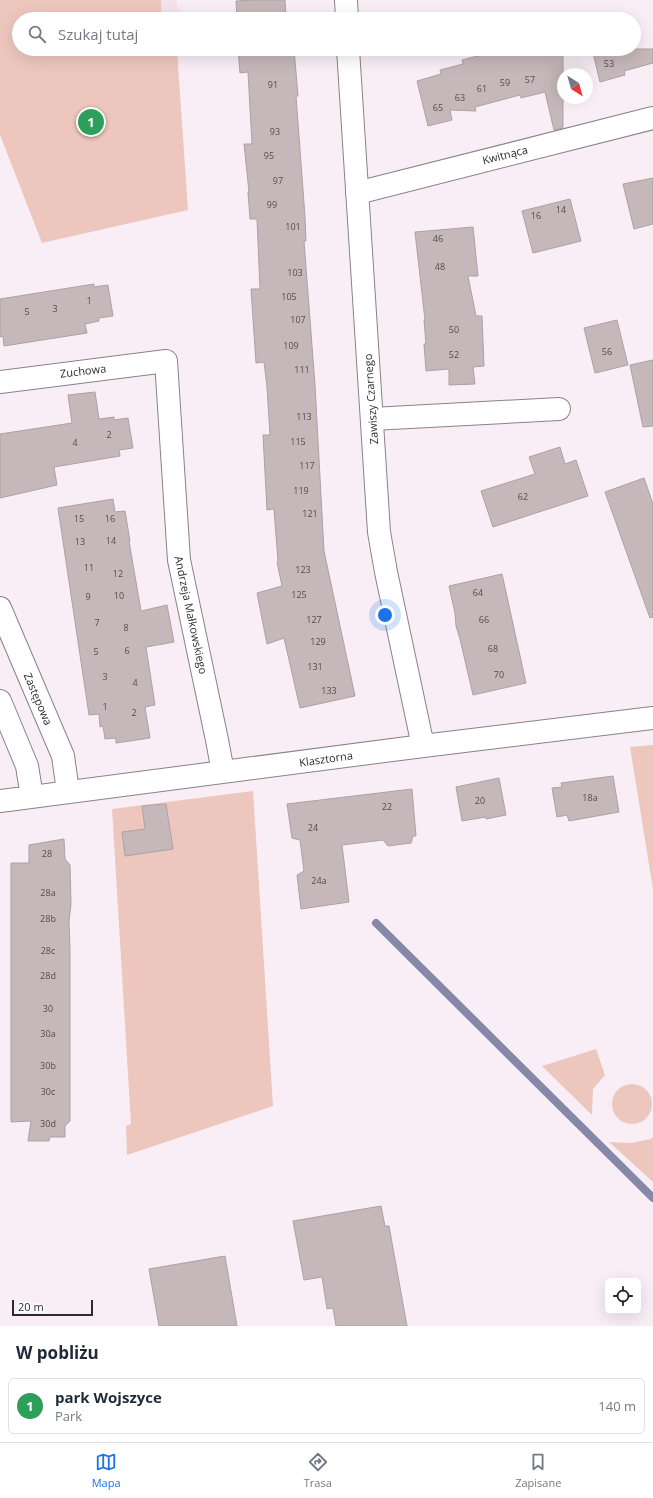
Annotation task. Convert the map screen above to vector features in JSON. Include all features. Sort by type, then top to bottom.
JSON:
[{"type":"street","points":[[346,0],[347,12]]},
{"type":"street","name":"Zawiszy Czarnego","points":[[348,56],[379,532],[423,746]]},
{"type":"street","name":"Kwitnąca","points":[[357,193],[653,118]]},
{"type":"street","name":"Zuchowa","points":[[0,382],[166,361]]},
{"type":"street","name":"Andrzeja Małkowskiego","points":[[166,361],[179,560],[223,772]]},
{"type":"street","points":[[372,419],[559,409]]},
{"type":"street","name":"Zastępowa","points":[[0,608],[62,756],[68,791]]},
{"type":"street","points":[[0,701],[27,766],[32,797]]},
{"type":"street","name":"Klasztorna","points":[[0,801],[68,791],[653,718]]},
{"type":"shaded area","points":[[0,0],[161,0],[162,12],[12,12],[12,56],[177,56],[188,210],[42,243],[0,135]]},
{"type":"shaded area","points":[[161,0],[176,0],[178,9],[182,9],[182,12],[162,12]]},
{"type":"shaded area","points":[[653,745],[653,889],[630,747]]},
{"type":"shaded area","points":[[253,791],[273,1106],[127,1155],[126,1126],[131,1124],[112,809]]},
{"type":"shaded area","points":[[596,1049],[605,1075],[593,1089],[592,1115],[542,1066]]},
{"type":"shaded area","points":[[636,1084],[643,1087],[649,1093],[652,1104],[651,1112],[643,1121],[636,1124],[628,1124],[621,1121],[613,1112],[612,1100],[615,1093],[624,1085]]},
{"type":"shaded area","points":[[653,1137],[653,1182],[609,1142],[631,1143],[651,1139]]},
{"type":"building","points":[[285,0],[286,12],[237,12],[236,1]]},
{"type":"building","points":[[641,49],[653,49],[653,63],[624,71],[625,75],[600,82],[594,56],[641,56]]},
{"type":"building","points":[[239,56],[295,56],[305,217],[306,241],[304,241],[315,385],[324,551],[355,696],[300,708],[284,638],[267,644],[257,593],[282,586],[277,562],[274,509],[267,510],[263,435],[270,435],[267,387],[264,362],[256,363],[251,289],[260,289],[257,219],[250,219],[244,144],[252,144],[248,72],[240,73]]},
{"type":"building","points":[[478,56],[563,56],[563,68],[557,68],[557,104],[563,104],[563,128],[554,130],[545,92],[521,98],[520,95],[475,107],[476,111],[450,110],[452,120],[428,126],[417,81],[441,74],[440,70],[463,64],[462,60]]},
{"type":"building","points":[[653,178],[653,224],[634,229],[623,184]]},
{"type":"building","points":[[570,199],[581,241],[533,253],[522,211]]},
{"type":"building","points":[[473,227],[478,276],[468,276],[476,316],[482,316],[484,366],[473,367],[475,384],[449,385],[449,369],[426,371],[424,344],[426,344],[425,320],[415,232]]},
{"type":"building","points":[[94,284],[94,287],[108,285],[113,316],[99,318],[99,321],[85,324],[87,333],[4,346],[3,336],[0,337],[0,299]]},
{"type":"building","points":[[617,320],[628,365],[595,373],[584,328]]},
{"type":"building","points":[[653,360],[653,426],[643,427],[630,365]]},
{"type":"building","points":[[95,392],[99,419],[114,417],[114,420],[128,418],[133,448],[119,450],[120,456],[54,467],[57,485],[0,498],[0,434],[72,423],[68,395]]},
{"type":"building","points":[[560,447],[565,464],[576,460],[588,496],[493,527],[481,491],[535,474],[529,457]]},
{"type":"building","points":[[644,478],[653,504],[653,617],[650,618],[605,492]]},
{"type":"building","points":[[113,499],[115,512],[125,511],[141,611],[167,605],[174,642],[146,647],[155,705],[145,707],[150,738],[116,743],[116,738],[105,739],[103,726],[100,727],[99,714],[89,715],[58,508]]},
{"type":"building","points":[[502,574],[526,683],[473,695],[456,626],[455,613],[449,586]]},
{"type":"building","points":[[613,776],[619,812],[569,821],[567,815],[557,817],[552,788],[562,787],[561,783]]},
{"type":"building","points":[[499,778],[506,815],[486,819],[485,817],[462,821],[456,787]]},
{"type":"building","points":[[412,789],[416,836],[413,836],[411,843],[388,846],[383,840],[342,845],[349,902],[301,909],[297,875],[304,871],[300,840],[292,838],[287,804]]},
{"type":"building","points":[[166,804],[173,849],[125,856],[122,832],[145,829],[142,806]]},
{"type":"building","points":[[64,839],[65,859],[70,865],[71,904],[69,921],[70,1121],[65,1126],[65,1137],[50,1137],[49,1141],[28,1141],[31,1121],[11,1122],[11,863],[29,863],[29,845]]},
{"type":"building","points":[[381,1206],[385,1226],[389,1226],[407,1326],[336,1326],[333,1308],[327,1309],[322,1277],[304,1280],[293,1221]]},
{"type":"building","points":[[225,1256],[237,1326],[159,1326],[149,1269]]},
{"type":"waterway","points":[[376,923],[653,1198]]},
{"type":"place","name":"park Wojszyce","points":[[91,122]]}]
